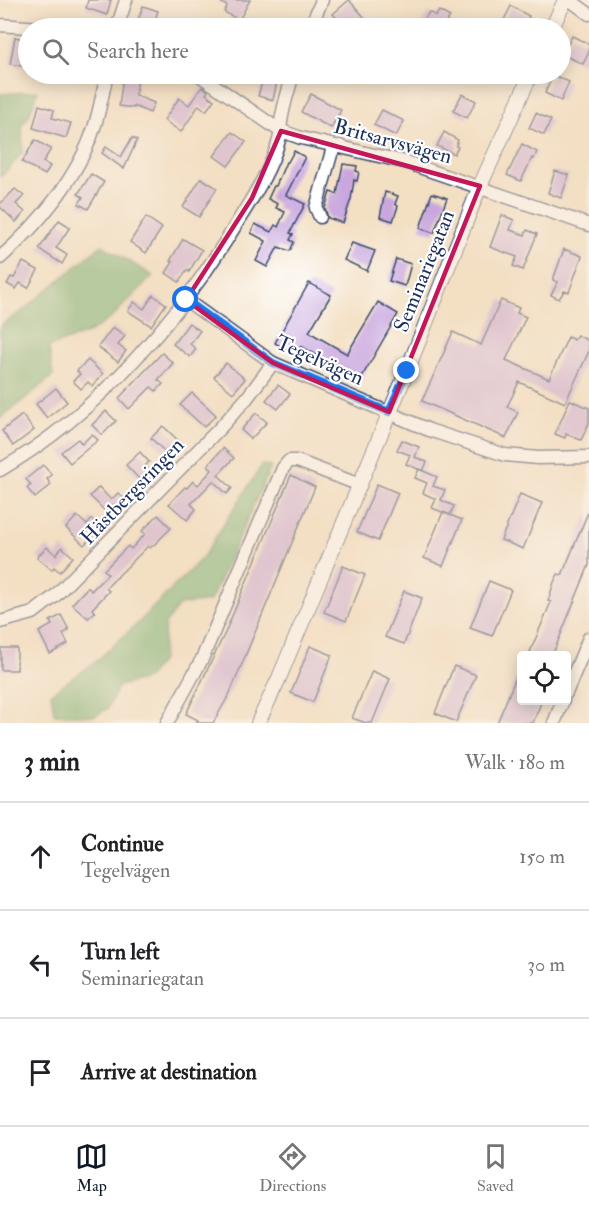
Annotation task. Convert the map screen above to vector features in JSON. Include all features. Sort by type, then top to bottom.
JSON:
[{"type":"street","points":[[120,18],[126,0]]},
{"type":"street","points":[[314,18],[322,0]]},
{"type":"street","points":[[557,18],[565,0]]},
{"type":"street","points":[[570,0],[589,14]]},
{"type":"street","points":[[0,25],[18,26]]},
{"type":"street","points":[[0,258],[46,208],[67,181],[84,152],[96,121],[105,84]]},
{"type":"street","name":"Britsarvsvägen","points":[[213,84],[281,131],[405,162],[589,225]]},
{"type":"street","points":[[0,470],[51,436],[100,394],[186,300],[218,254],[252,198],[272,159],[281,131],[291,84]]},
{"type":"street","name":"Seminariegatan","points":[[258,723],[360,485],[480,186],[526,84]]},
{"type":"street","points":[[320,217],[316,208],[332,151],[339,146]]},
{"type":"street","name":"Tegelvägen","points":[[186,300],[273,363],[440,434],[502,454],[538,458],[589,457]]},
{"type":"street","name":"Hästbergsringen","points":[[0,622],[33,613],[55,596],[220,428],[247,399],[273,363]]},
{"type":"street","points":[[167,723],[202,659],[283,468],[289,461],[297,460],[360,485]]},
{"type":"street","points":[[571,683],[589,638]]},
{"type":"street","points":[[554,723],[561,705]]},
{"type":"highlighted area","points":[[281,131],[480,186],[389,412],[273,363],[186,300],[252,198]]},
{"type":"green space","points":[[38,91],[28,118],[22,124],[23,152],[0,177],[0,94]]},
{"type":"green space","points":[[102,245],[153,276],[111,318],[90,332],[49,347],[53,376],[0,419],[0,326],[22,311]]},
{"type":"green space","points":[[262,465],[271,467],[210,601],[179,605],[165,624],[162,660],[146,679],[119,686],[107,709],[94,716],[54,714],[51,693],[98,660],[203,557]]},
{"type":"building","points":[[88,0],[111,0],[107,15],[86,8]]},
{"type":"building","points":[[217,0],[250,0],[240,18],[224,12],[227,6]]},
{"type":"building","points":[[349,0],[365,18],[337,18],[333,14]]},
{"type":"building","points":[[143,6],[158,11],[156,18],[139,18]]},
{"type":"building","points":[[511,6],[529,16],[528,18],[505,18]]},
{"type":"building","points":[[439,11],[450,17],[425,18],[429,12],[436,16]]},
{"type":"building","points":[[572,36],[589,44],[589,52],[583,64],[571,59]]},
{"type":"building","points":[[15,37],[18,38],[18,65],[10,64]]},
{"type":"building","points":[[122,84],[137,84],[135,95],[154,103],[150,113],[134,106],[134,108],[119,106]]},
{"type":"building","points":[[262,84],[277,84],[273,100],[258,96]]},
{"type":"building","points":[[549,84],[568,84],[561,101],[545,93]]},
{"type":"building","points":[[202,87],[208,91],[206,94],[214,100],[206,111],[199,105],[181,132],[164,120],[179,98],[189,105]]},
{"type":"building","points":[[311,94],[341,110],[331,128],[301,112]]},
{"type":"building","points":[[462,94],[476,101],[467,118],[453,111]]},
{"type":"building","points":[[39,105],[54,110],[52,118],[71,123],[66,138],[33,128]]},
{"type":"building","points":[[382,110],[404,121],[396,136],[374,125]]},
{"type":"building","points":[[536,113],[551,120],[544,135],[529,128]]},
{"type":"building","points":[[232,132],[246,142],[228,166],[214,156]]},
{"type":"building","points":[[444,132],[458,140],[456,146],[458,147],[454,154],[437,146]]},
{"type":"building","points":[[132,138],[137,140],[124,169],[102,153],[106,147],[121,157]]},
{"type":"building","points":[[35,140],[51,149],[43,162],[50,166],[45,175],[22,162]]},
{"type":"building","points":[[522,144],[537,152],[521,181],[507,175]]},
{"type":"building","points":[[294,151],[305,157],[286,195],[305,204],[290,233],[293,234],[290,240],[294,242],[290,251],[278,247],[267,267],[256,261],[266,241],[251,233],[255,224],[271,232],[275,225],[278,227],[285,212],[276,208],[278,204],[268,199]]},
{"type":"building","points":[[343,164],[357,166],[356,171],[359,172],[357,181],[354,180],[351,199],[343,223],[328,218],[325,208],[330,192],[337,194]]},
{"type":"building","points":[[555,171],[569,175],[561,198],[548,193]]},
{"type":"building","points":[[91,174],[104,182],[88,209],[79,204],[83,197],[78,194]]},
{"type":"building","points":[[201,178],[217,188],[199,217],[183,207]]},
{"type":"building","points":[[15,189],[24,196],[16,204],[25,212],[16,222],[0,207],[0,204]]},
{"type":"building","points":[[385,192],[398,196],[395,204],[398,206],[393,221],[380,217]]},
{"type":"building","points":[[432,193],[447,198],[434,233],[420,228]]},
{"type":"building","points":[[502,215],[514,220],[510,230],[525,235],[527,230],[537,234],[523,270],[513,266],[517,257],[490,247]]},
{"type":"building","points":[[146,217],[162,228],[146,253],[130,242]]},
{"type":"building","points":[[59,220],[70,227],[56,248],[67,255],[62,264],[39,249]]},
{"type":"building","points":[[183,239],[202,250],[189,272],[187,270],[179,282],[166,273]]},
{"type":"building","points":[[352,243],[375,251],[367,271],[344,260]]},
{"type":"building","points":[[564,249],[582,256],[569,292],[564,291],[559,299],[551,295],[558,282],[553,280]]},
{"type":"building","points":[[396,259],[411,264],[405,286],[389,281]]},
{"type":"building","points":[[23,262],[38,270],[28,288],[20,283],[16,289],[7,284],[11,277],[14,278]]},
{"type":"building","points":[[309,283],[331,295],[309,332],[347,354],[378,302],[398,314],[360,380],[301,346],[296,355],[275,343]]},
{"type":"building","points":[[153,295],[166,304],[151,326],[128,311],[134,302],[144,309]]},
{"type":"building","points":[[501,300],[519,308],[517,313],[526,317],[506,360],[549,379],[568,337],[574,340],[577,335],[589,341],[589,351],[565,403],[519,382],[507,407],[518,412],[506,438],[422,401],[453,332],[481,345]]},
{"type":"building","points":[[189,323],[200,331],[190,344],[196,349],[190,357],[173,344]]},
{"type":"building","points":[[113,327],[125,336],[118,345],[126,351],[118,362],[98,347]]},
{"type":"building","points":[[162,353],[173,363],[158,380],[163,384],[156,391],[151,387],[129,409],[119,398]]},
{"type":"building","points":[[88,360],[103,374],[92,386],[88,382],[81,389],[73,381],[80,374],[77,371]]},
{"type":"building","points":[[226,363],[245,379],[233,393],[214,377]]},
{"type":"building","points":[[278,385],[290,394],[278,409],[266,400]]},
{"type":"building","points":[[56,388],[67,402],[47,418],[36,404]]},
{"type":"building","points":[[192,393],[216,415],[204,427],[180,405]]},
{"type":"building","points":[[570,400],[589,408],[589,423],[581,440],[566,434],[565,438],[555,434]]},
{"type":"building","points":[[106,411],[116,421],[102,435],[92,425]]},
{"type":"building","points":[[256,413],[267,422],[251,439],[241,430]]},
{"type":"building","points":[[22,415],[34,430],[13,446],[2,431]]},
{"type":"building","points":[[163,426],[184,446],[171,458],[151,438]]},
{"type":"building","points":[[92,434],[98,440],[70,463],[61,452],[78,439],[82,444]]},
{"type":"building","points":[[402,440],[419,447],[415,457],[427,462],[423,471],[406,464],[410,455],[397,450]]},
{"type":"building","points":[[223,448],[234,458],[218,475],[232,488],[227,494],[213,481],[191,504],[196,509],[187,520],[169,504],[193,481],[198,485],[212,470],[208,465]]},
{"type":"building","points":[[140,452],[149,462],[145,466],[154,475],[148,481],[145,477],[141,481],[126,465]]},
{"type":"building","points":[[43,465],[52,475],[47,479],[51,485],[35,498],[27,488],[31,485],[26,479]]},
{"type":"building","points":[[419,469],[437,477],[433,486],[445,490],[441,500],[454,506],[450,515],[432,508],[436,499],[423,493],[427,483],[415,478]]},
{"type":"building","points":[[291,475],[315,487],[230,693],[213,723],[196,723],[198,720],[186,714],[225,633]]},
{"type":"building","points":[[377,484],[398,493],[378,541],[357,532]]},
{"type":"building","points":[[99,487],[111,500],[118,493],[126,500],[118,508],[114,504],[106,512],[90,496]]},
{"type":"building","points":[[520,494],[542,503],[523,549],[501,540]]},
{"type":"building","points":[[589,510],[589,565],[554,651],[530,651],[551,602],[548,601],[554,582],[558,574],[562,575]]},
{"type":"building","points":[[443,512],[462,520],[443,566],[424,558]]},
{"type":"building","points":[[158,515],[171,528],[150,548],[148,546],[106,588],[109,591],[92,609],[95,612],[88,618],[72,604],[88,587],[91,591],[108,574],[104,570],[128,546],[131,549],[145,534],[142,531]]},
{"type":"building","points":[[77,516],[87,525],[92,519],[101,527],[84,545],[66,528]]},
{"type":"building","points":[[47,547],[56,555],[62,547],[73,557],[60,572],[54,567],[52,570],[37,557]]},
{"type":"building","points":[[343,566],[365,575],[346,621],[324,612]]},
{"type":"building","points":[[489,581],[511,590],[492,636],[470,628]]},
{"type":"building","points":[[404,591],[422,598],[404,644],[385,637]]},
{"type":"building","points":[[61,615],[69,630],[63,634],[68,644],[50,654],[39,632],[52,625],[50,621]]},
{"type":"building","points":[[310,646],[332,655],[313,702],[291,693]]},
{"type":"building","points":[[1,648],[17,648],[17,670],[1,670]]},
{"type":"building","points":[[454,666],[476,675],[456,722],[435,713]]},
{"type":"building","points":[[372,671],[390,679],[372,723],[366,723],[352,718]]},
{"type":"building","points":[[517,675],[517,705],[540,705],[533,723],[497,723]]},
{"type":"route","points":[[186,300],[273,363],[389,412],[407,371]]}]
